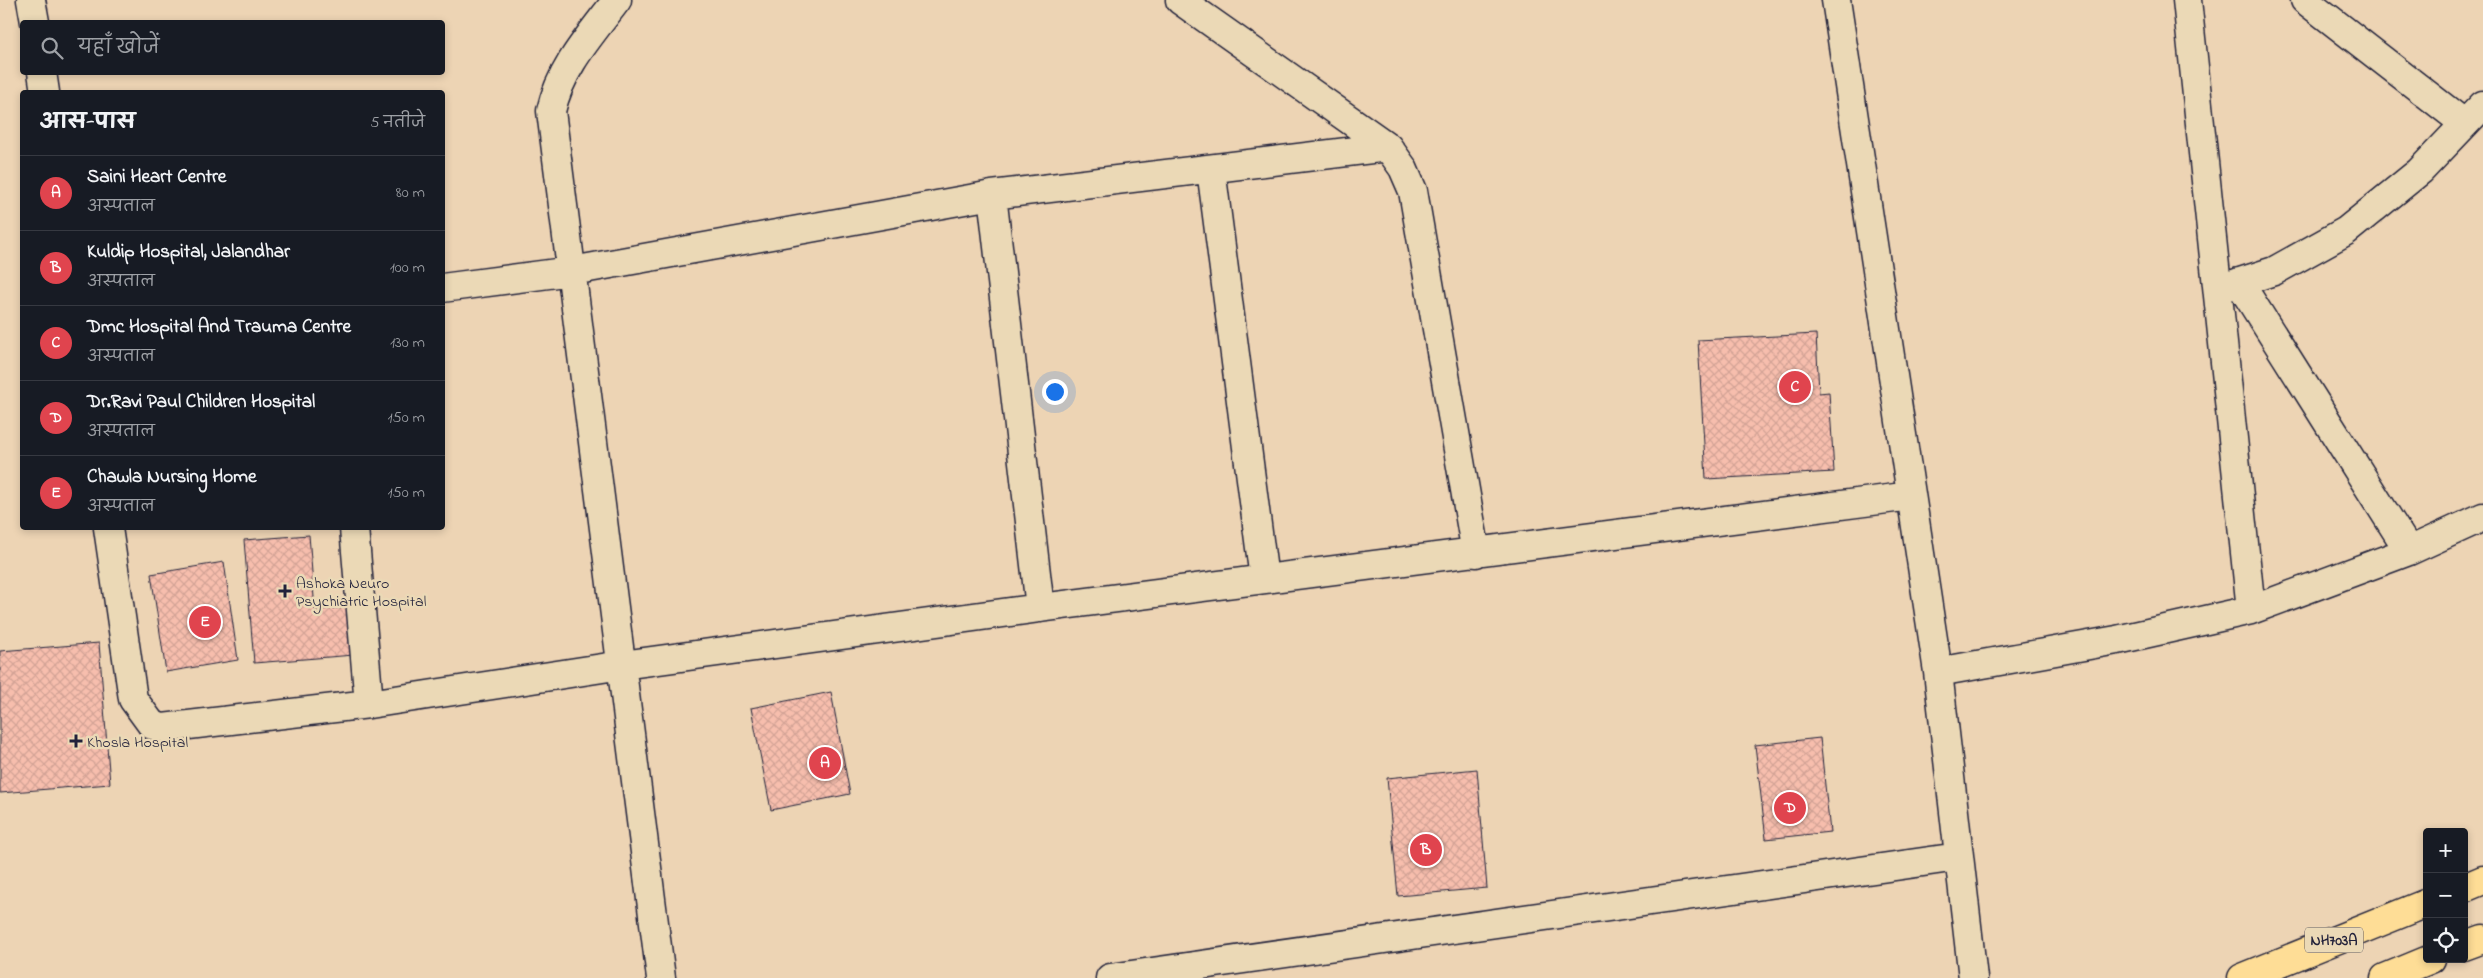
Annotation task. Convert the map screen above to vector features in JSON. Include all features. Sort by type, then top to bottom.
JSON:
[{"type":"highway","points":[[2468,886],[2483,880]]},
{"type":"highway","name":"NH703A","points":[[2242,978],[2423,905]]},
{"type":"highway","points":[[2468,944],[2483,938]]},
{"type":"highway","points":[[2384,978],[2423,962]]},
{"type":"street","points":[[31,0],[35,20]]},
{"type":"street","points":[[617,0],[569,64],[556,89],[551,112],[661,978]]},
{"type":"street","points":[[1180,0],[1388,147],[1403,168],[1413,191],[1476,553]]},
{"type":"street","points":[[1836,0],[1938,672],[1973,978]]},
{"type":"street","points":[[2187,0],[2228,285],[2252,610]]},
{"type":"street","points":[[2228,285],[2274,270],[2346,231],[2420,171],[2474,114],[2304,0]]},
{"type":"street","points":[[42,75],[45,90]]},
{"type":"street","points":[[445,288],[572,271],[992,195],[1388,147]]},
{"type":"street","points":[[1211,168],[1264,579]]},
{"type":"street","points":[[992,195],[1040,608]]},
{"type":"street","points":[[2228,285],[2408,550]]},
{"type":"street","points":[[108,530],[133,699],[152,725],[163,728],[369,704],[622,665],[1040,608],[1912,496]]},
{"type":"street","points":[[1938,672],[2117,640],[2252,610],[2408,550],[2483,518]]},
{"type":"street","points":[[354,530],[369,704]]},
{"type":"street","points":[[1110,978],[1958,857]]},
{"type":"building","points":[[1816,334],[1819,393],[1829,392],[1834,472],[1706,479],[1698,340]]},
{"type":"building","points":[[309,535],[315,610],[351,607],[354,655],[254,663],[244,540]]},
{"type":"building","points":[[224,562],[238,660],[166,672],[151,574]]},
{"type":"building","points":[[99,643],[110,784],[0,793],[0,651]]},
{"type":"building","points":[[831,692],[850,794],[771,810],[751,708]]},
{"type":"building","points":[[1820,738],[1830,832],[1766,839],[1755,745]]},
{"type":"building","points":[[1477,769],[1487,888],[1398,896],[1387,778]]},
{"type":"place","name":"Dmc Hospital And Trauma Centre","points":[[1795,387]]},
{"type":"place","name":"Ashoka Neuro Psychiatric Hospital","points":[[285,591]]},
{"type":"place","name":"Chawla Nursing Home","points":[[205,622]]},
{"type":"place","name":"Khosla Hospital","points":[[76,741]]},
{"type":"place","name":"Saini Heart Centre","points":[[825,763]]},
{"type":"place","name":"Dr.Ravi Paul Children Hospital","points":[[1790,808]]},
{"type":"place","name":"Kuldip Hospital, Jalandhar","points":[[1426,850]]}]
